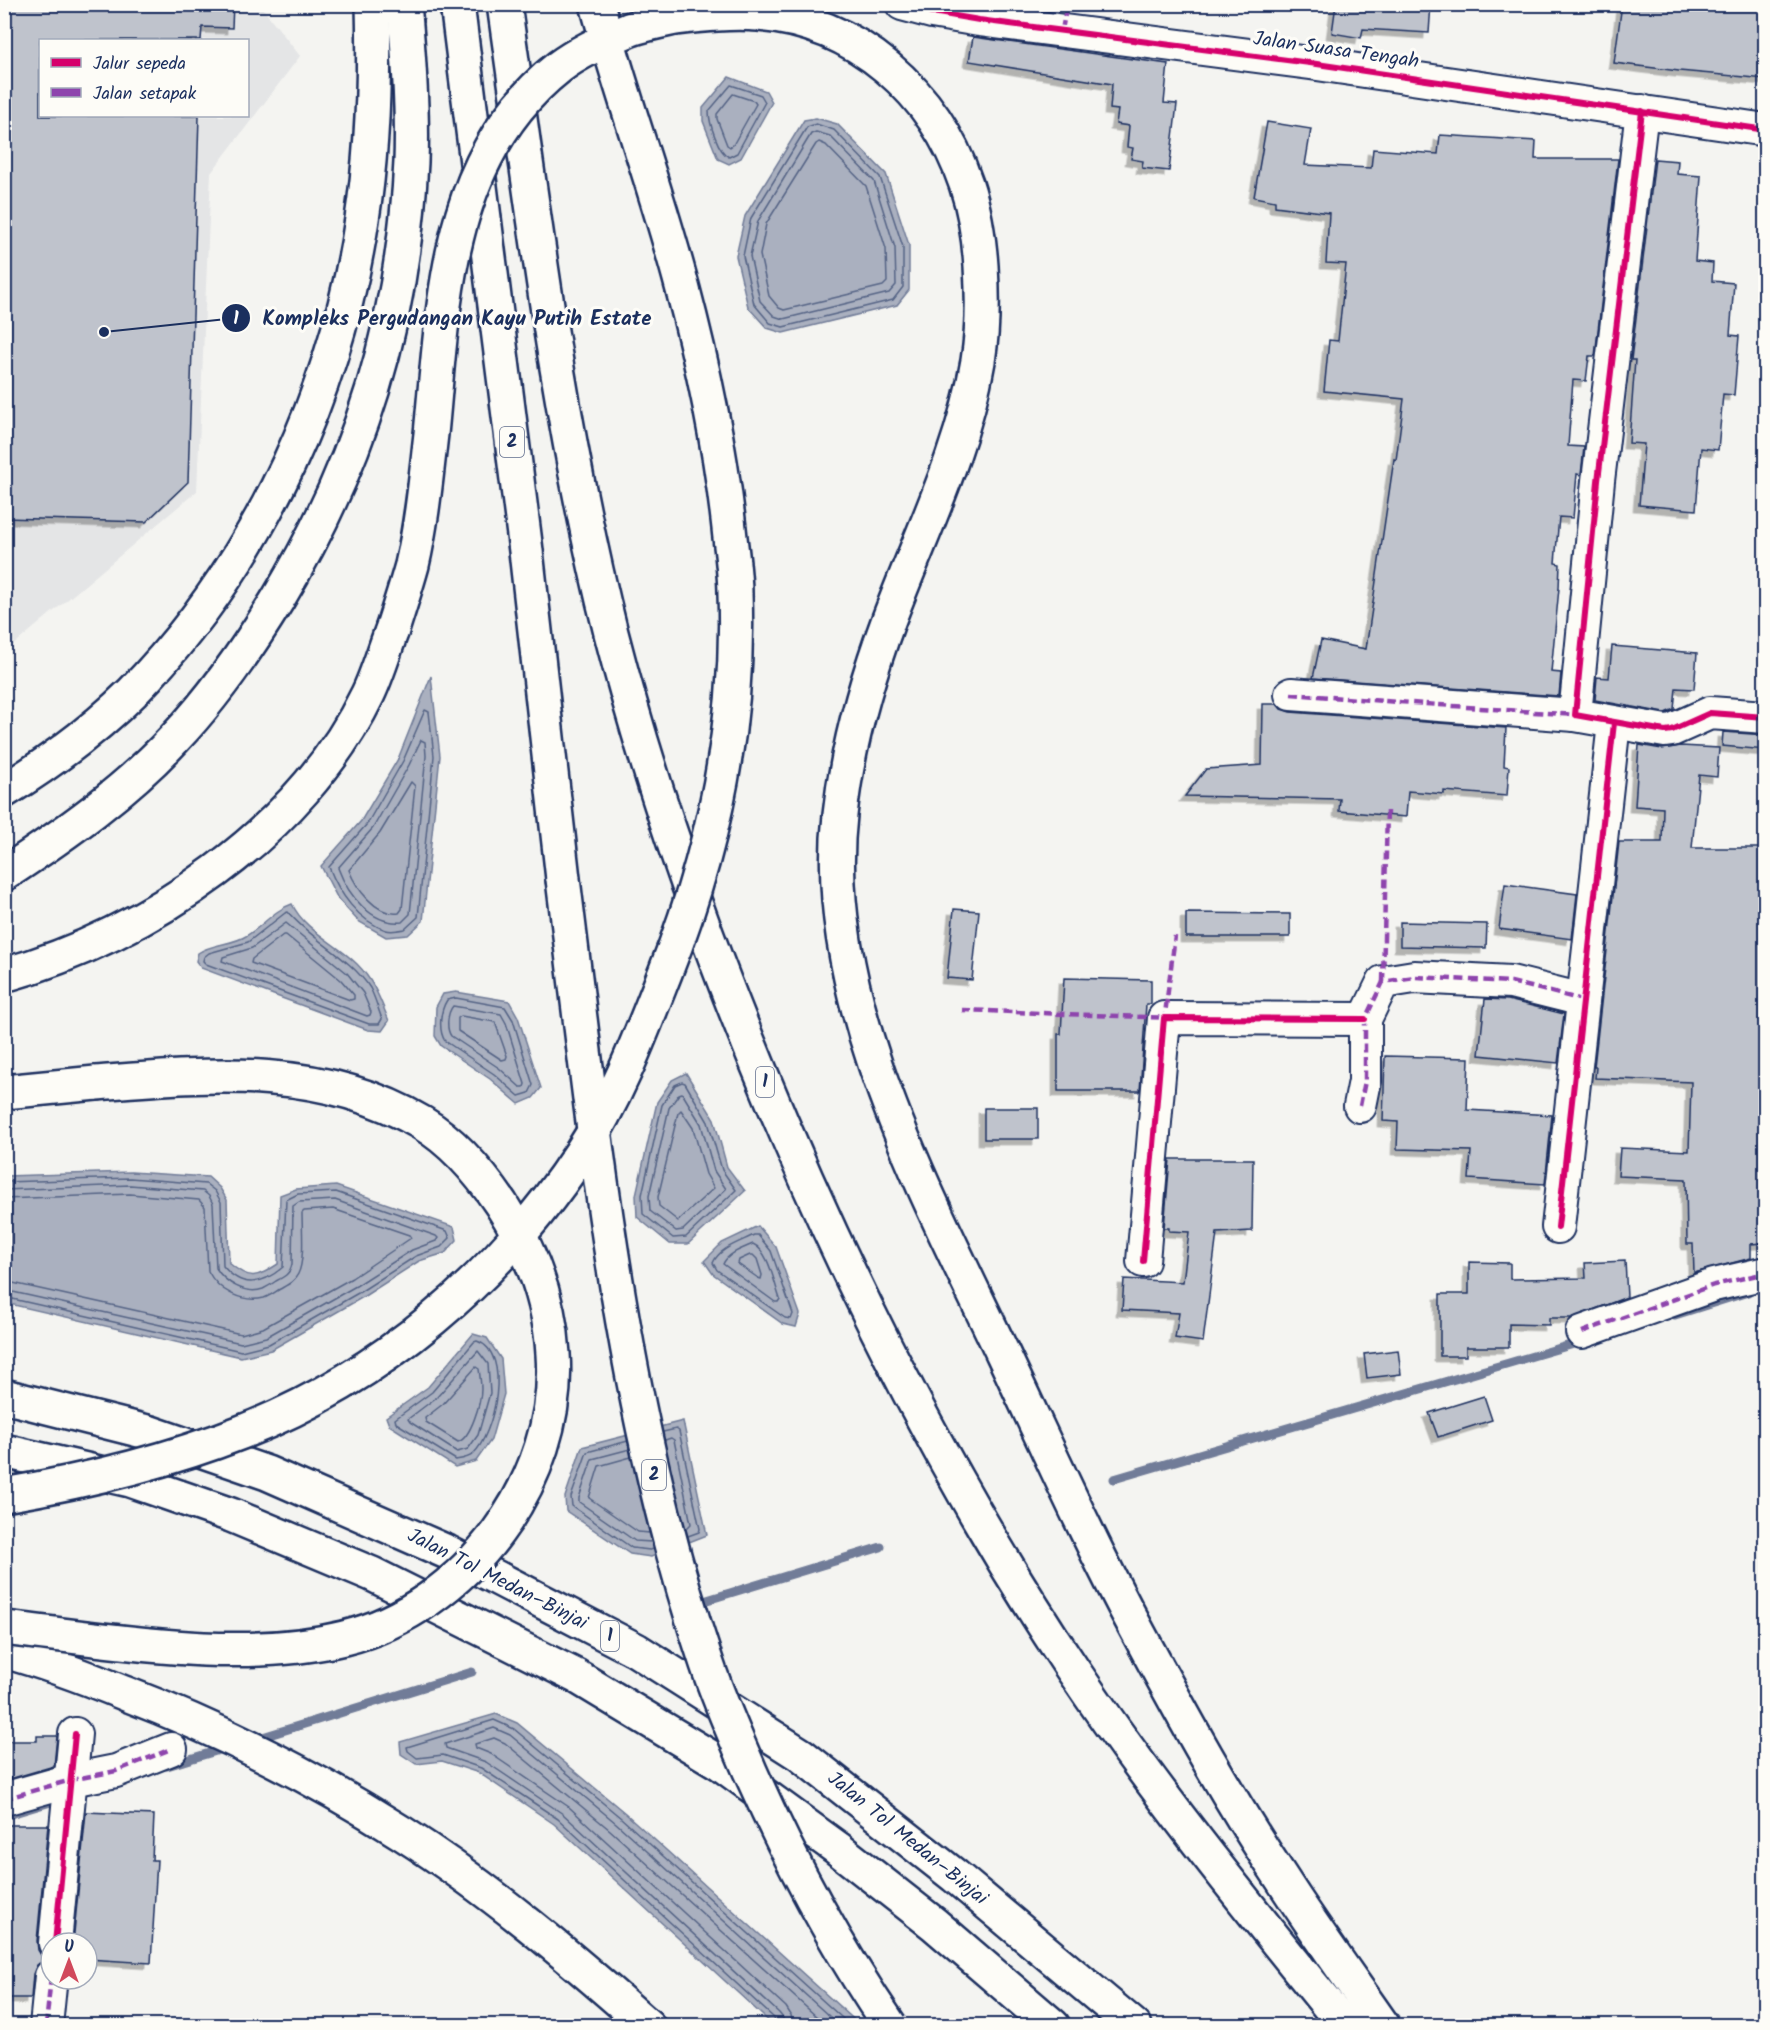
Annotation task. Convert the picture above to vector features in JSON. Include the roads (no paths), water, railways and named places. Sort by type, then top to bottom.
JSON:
[{"type":"highway","points":[[4,791],[62,752],[105,716],[146,678],[178,641],[213,594],[247,542],[297,447],[315,403],[333,348],[354,267],[361,229],[369,173],[372,122],[373,4]]},
{"type":"highway","points":[[4,874],[57,838],[120,790],[175,738],[222,681],[264,621],[304,556],[336,490],[369,402],[387,343],[399,277],[411,160],[411,95],[404,4]]},
{"type":"highway","name":"2","points":[[457,4],[526,551],[601,1189],[618,1302],[636,1399],[660,1502],[684,1590],[708,1667],[738,1743],[793,1862],[838,1943],[890,2025]]},
{"type":"highway","name":"1","points":[[504,4],[560,389],[610,630],[642,745],[677,857],[721,976],[780,1119],[843,1261],[909,1391],[1018,1582],[1074,1671],[1162,1795],[1345,2025]]},
{"type":"highway","points":[[4,1495],[99,1477],[167,1458],[245,1431],[362,1371],[410,1337],[456,1300],[502,1254],[545,1205],[594,1131],[614,1094],[646,1023],[690,908],[710,837],[733,703],[735,590],[724,485],[705,382],[681,282],[614,68],[597,4]]},
{"type":"highway","points":[[4,975],[103,938],[176,899],[231,859],[270,824],[305,788],[340,741],[368,693],[392,630],[411,565],[431,436],[445,295],[463,214],[480,165],[502,129],[529,95],[560,67],[597,44],[634,28],[675,18],[718,13],[762,14],[803,22],[843,36],[880,60],[916,93],[945,136],[966,184],[979,235],[983,299],[978,360],[964,417],[948,470],[871,674],[845,777],[839,819],[838,892],[844,938],[865,1030],[898,1128],[936,1214],[1136,1628],[1227,1789],[1279,1875],[1383,2025]]},
{"type":"highway","points":[[4,1092],[208,1076],[260,1077],[305,1080],[346,1089],[384,1103],[425,1124],[458,1150],[488,1185],[510,1218],[542,1289],[550,1322],[554,1356],[553,1394],[536,1462],[519,1498],[501,1528],[487,1546],[446,1586],[416,1608],[383,1625],[346,1638],[310,1645],[250,1650],[183,1647],[4,1628]]},
{"type":"highway","name":"Jalan Tol Medan–Binjai","points":[[4,1396],[152,1433],[267,1473],[447,1552],[636,1650],[801,1755],[955,1876],[1134,2025]]},
{"type":"highway","points":[[4,1451],[130,1480],[231,1515],[372,1574],[576,1676],[720,1763],[837,1848],[934,1924],[1053,2025]]},
{"type":"highway","points":[[4,1651],[86,1678],[215,1731],[326,1787],[404,1834],[478,1886],[586,1971],[648,2025]]},
{"type":"street","name":"Jalan Suasa Tengah","points":[[902,4],[979,20],[1310,63],[1766,130]]},
{"type":"street","points":[[1575,715],[1598,480],[1642,111]]},
{"type":"street","points":[[1291,694],[1575,715],[1665,731],[1710,713],[1766,717]]},
{"type":"street","points":[[1558,1227],[1614,723]]},
{"type":"street","points":[[1360,1106],[1365,1081],[1365,1019],[1383,982],[1414,977],[1511,982],[1583,1000]]},
{"type":"street","points":[[1143,1261],[1164,1018],[1365,1019]]},
{"type":"street","points":[[1582,1332],[1714,1285],[1766,1273]]},
{"type":"street","points":[[56,1931],[75,1734]]},
{"type":"street","points":[[4,1799],[70,1792],[171,1749]]},
{"type":"street","points":[[46,2025],[49,1991]]},
{"type":"water","points":[[729,77],[766,91],[772,102],[741,158],[729,164],[718,159],[703,121],[703,108]]},
{"type":"water","points":[[816,118],[837,124],[886,174],[909,245],[909,290],[897,305],[783,333],[767,328],[748,307],[736,256],[745,216],[804,120]]},
{"type":"water","points":[[431,676],[440,756],[423,921],[408,935],[386,937],[358,921],[338,899],[321,866],[361,821],[398,759]]},
{"type":"water","points":[[292,904],[305,922],[349,956],[368,977],[389,1021],[382,1031],[368,1030],[201,968],[196,961],[198,953],[210,947],[241,939],[280,910]]},
{"type":"water","points":[[456,992],[509,1001],[518,1017],[541,1088],[533,1098],[519,1104],[490,1079],[441,1046],[435,1036],[436,1007],[443,994]]},
{"type":"water","points":[[686,1073],[714,1119],[727,1167],[745,1191],[688,1244],[670,1244],[637,1217],[636,1195],[657,1102],[672,1080]]},
{"type":"water","points":[[131,1172],[208,1177],[220,1188],[227,1200],[229,1263],[248,1275],[258,1275],[278,1264],[280,1195],[296,1189],[336,1186],[454,1227],[457,1240],[445,1253],[419,1261],[363,1297],[271,1350],[241,1357],[5,1303],[5,1176]]},
{"type":"water","points":[[758,1226],[776,1247],[800,1314],[796,1327],[783,1324],[713,1274],[704,1261],[722,1243]]},
{"type":"water","points":[[473,1334],[487,1338],[501,1359],[504,1394],[491,1440],[476,1461],[455,1467],[389,1425],[386,1417],[428,1387]]},
{"type":"water","points":[[683,1421],[707,1535],[651,1557],[630,1554],[566,1511],[565,1497],[582,1447]]},
{"type":"water","points":[[496,1714],[517,1723],[625,1813],[860,2025],[773,2025],[554,1824],[479,1773],[442,1761],[416,1764],[401,1754],[400,1742]]},
{"type":"waterway","points":[[1675,1315],[1748,1292]]},
{"type":"waterway","points":[[1114,1479],[1584,1341]]},
{"type":"waterway","points":[[694,1604],[881,1547]]},
{"type":"waterway","points":[[253,1740],[472,1672]]},
{"type":"waterway","points":[[167,1766],[229,1747]]},
{"type":"waterway","points":[[4,1816],[54,1801]]},
{"type":"place","name":"Kompleks Pergudangan Kayu Putih Estate","points":[[104,332]]}]
